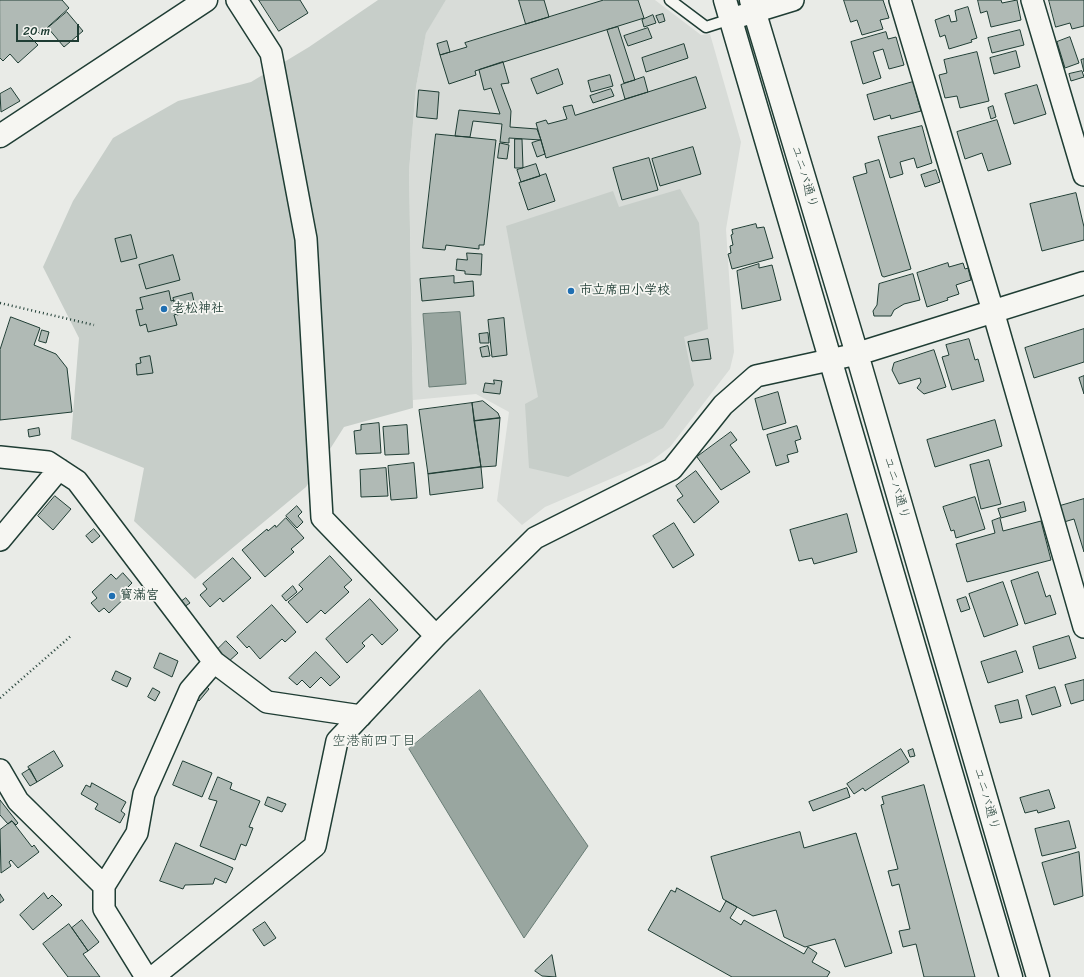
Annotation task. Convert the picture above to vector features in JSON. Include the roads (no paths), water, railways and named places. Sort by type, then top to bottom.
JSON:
[{"type":"street","points":[[0,136],[206,0]]},
{"type":"street","points":[[237,0],[271,53],[306,239],[322,518],[436,636]]},
{"type":"street","points":[[728,10],[793,0]]},
{"type":"street","points":[[900,0],[993,311],[1075,568],[1084,627]]},
{"type":"street","points":[[1032,0],[1084,176]]},
{"type":"street","name":"ユニバ通り","points":[[753,6],[857,354],[1038,977]]},
{"type":"street","name":"ユニバ通り","points":[[728,10],[832,359],[1011,977]]},
{"type":"street","points":[[153,977],[315,846],[337,741],[436,636],[535,538],[672,469],[723,405],[756,376],[857,354],[1084,283]]},
{"type":"street","points":[[0,457],[48,462],[77,481],[214,662],[268,702],[361,716]]},
{"type":"street","points":[[0,540],[59,469]]},
{"type":"street","points":[[146,977],[104,909],[104,886],[137,833],[144,794],[190,690],[214,662]]},
{"type":"street","points":[[0,770],[18,801],[104,886]]},
{"type":"lane","points":[[670,0],[706,27],[728,10]]},
{"type":"place","name":"市立席田小学校","points":[[571,291]]},
{"type":"place","name":"老松神社","points":[[164,309]]},
{"type":"place","name":"寳滿宮","points":[[112,596]]},
{"type":"district","name":"空港前四丁目","points":[[374,741]]}]
